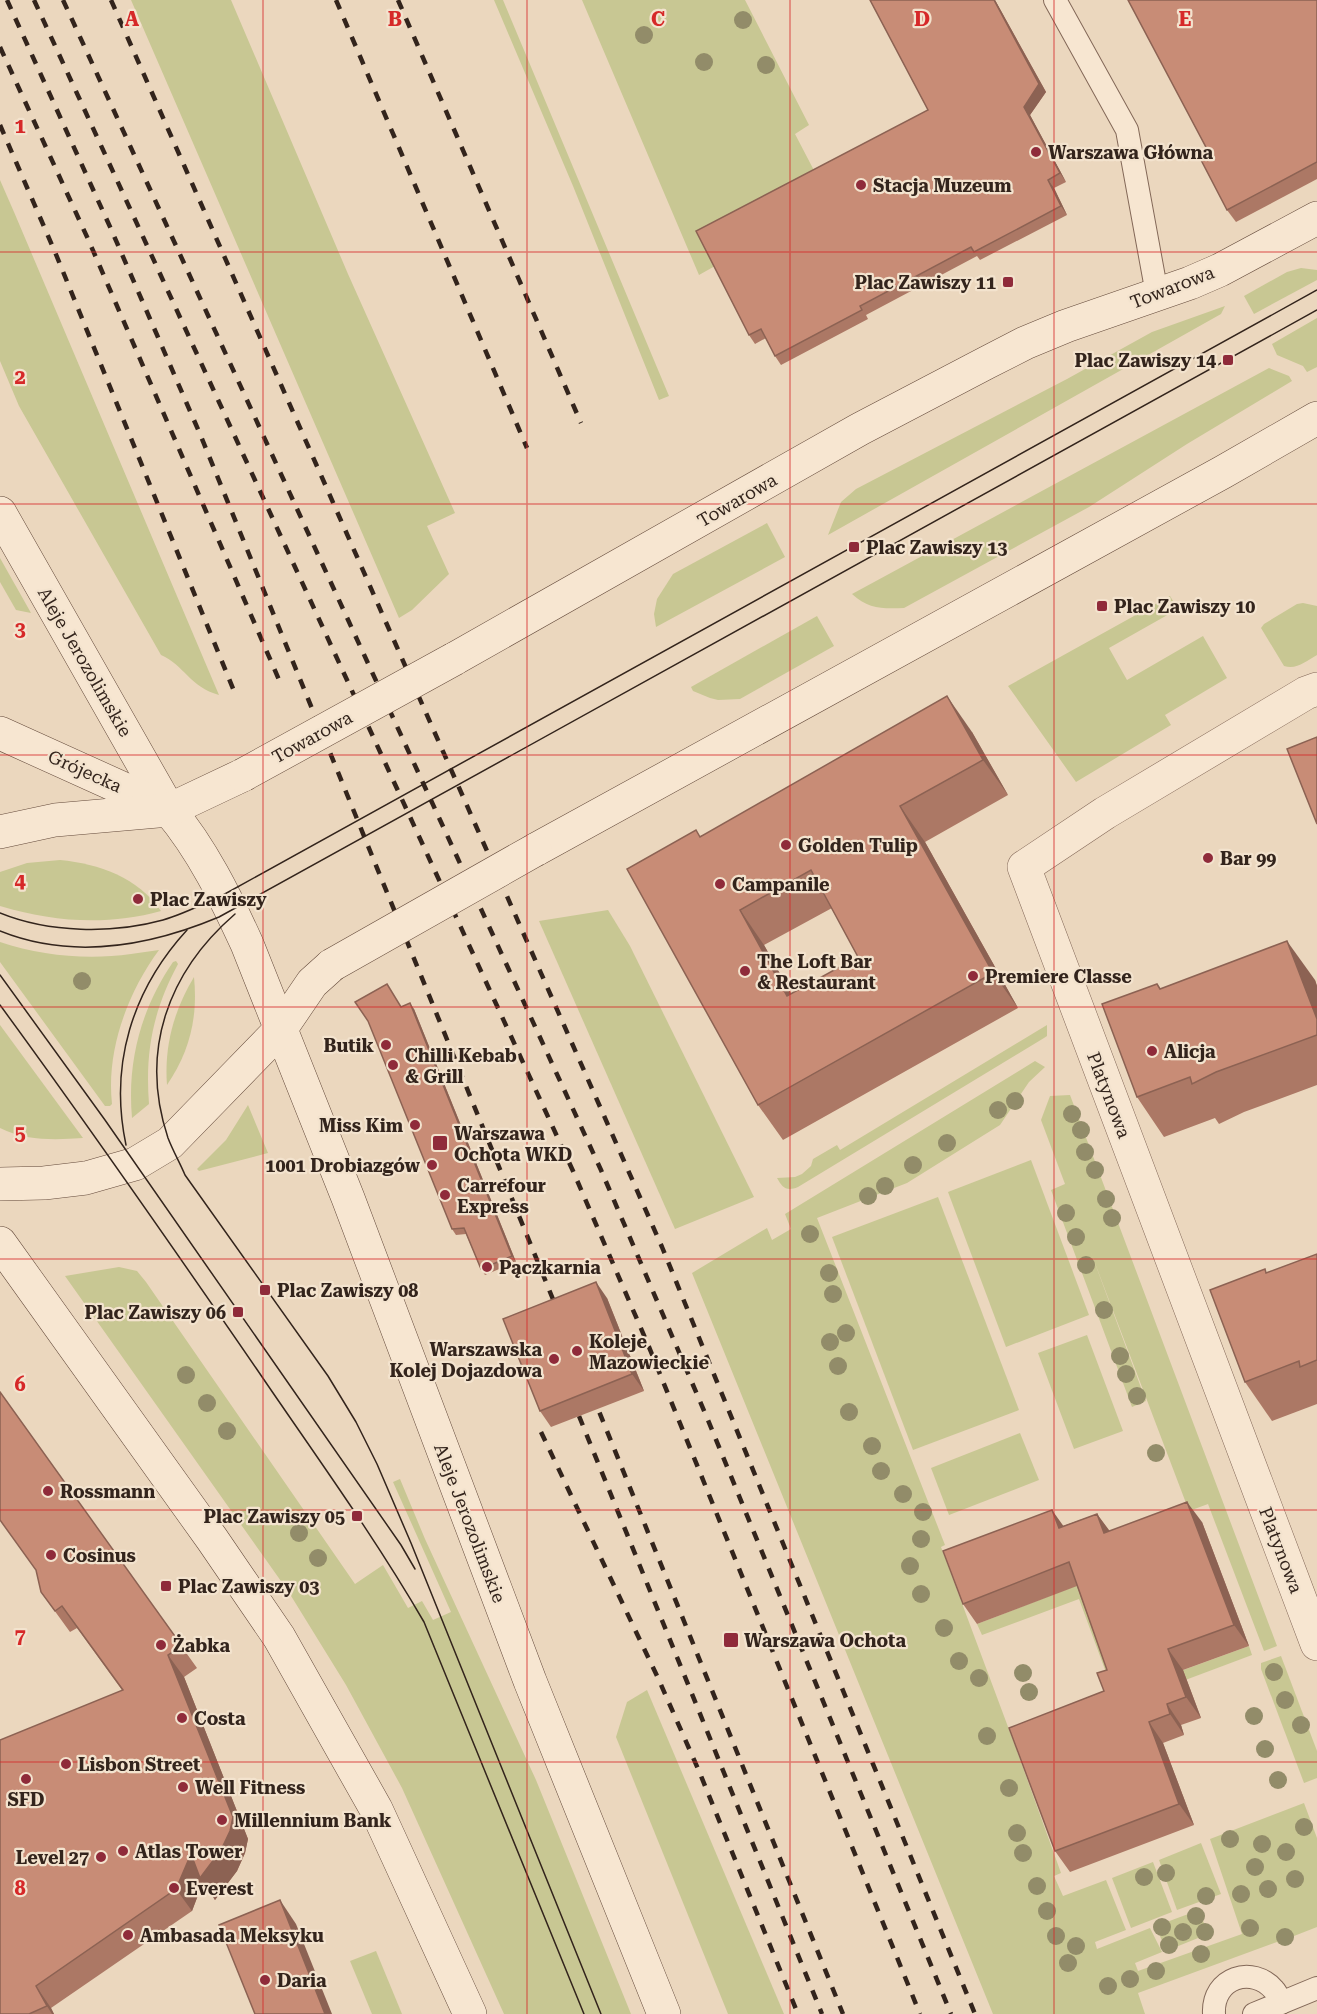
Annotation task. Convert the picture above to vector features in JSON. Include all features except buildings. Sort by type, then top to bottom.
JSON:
[{"type":"main road","name":"Towarowa","points":[[170,810],[243,775],[454,659],[860,429],[986,363],[1066,326],[1220,270],[1302,236],[1317,218]]},
{"type":"main road","points":[[0,1184],[44,1183],[86,1178],[131,1166],[152,1155],[180,1136],[280,1030],[312,983],[332,965],[535,850],[1223,472],[1317,417]]},
{"type":"main road","name":"Aleje Jerozolimskie","points":[[0,513],[170,810],[199,853],[234,915],[264,983],[280,1030],[348,1198],[530,1680],[664,2014]]},
{"type":"main road","name":"Platynowa","points":[[1317,689],[1306,693],[1105,813],[1024,867],[1317,1644]]},
{"type":"main road","name":"Grójecka","points":[[0,733],[170,810]]},
{"type":"main road","points":[[0,832],[55,820],[170,810]]},
{"type":"main road","points":[[0,1243],[279,1636],[376,1809],[470,2014]]},
{"type":"lane","points":[[1055,0],[1127,130],[1157,294]]},
{"type":"lane","points":[[1214,2014],[1218,1993],[1225,1983],[1233,1979],[1255,1978],[1274,1990],[1281,2003]]},
{"type":"lane","points":[[1254,2014],[1317,1988]]},
{"type":"shaded area","points":[[131,0],[231,0],[348,274],[455,513],[427,526],[449,574],[412,610],[399,618]]},
{"type":"shaded area","points":[[494,0],[503,0],[669,396],[659,400],[573,186]]},
{"type":"shaded area","points":[[582,0],[745,0],[809,125],[795,134],[819,180],[715,266],[699,275]]},
{"type":"shaded area","points":[[0,180],[219,695],[201,687],[176,664],[161,655],[19,406],[0,361]]},
{"type":"shaded area","points":[[1301,268],[1317,270],[1317,280],[1254,314],[1244,296],[1287,272]]},
{"type":"shaded area","points":[[1225,306],[1221,314],[828,535],[841,502],[856,489],[1152,332]]},
{"type":"shaded area","points":[[1317,318],[1317,367],[1307,372],[1303,366],[1277,355],[1272,344]]},
{"type":"shaded area","points":[[1269,368],[1289,376],[1292,381],[1187,444],[1089,507],[904,608],[876,607],[864,603],[852,594]]},
{"type":"shaded area","points":[[767,523],[785,557],[656,627],[654,614],[657,599],[673,574]]},
{"type":"shaded area","points":[[0,558],[31,613],[16,610],[0,582]]},
{"type":"shaded area","points":[[1170,596],[1178,609],[1109,648],[1127,680],[1203,636],[1227,678],[1165,715],[1171,725],[1076,782],[1008,686]]},
{"type":"shaded area","points":[[1297,604],[1317,606],[1317,655],[1297,666],[1284,666],[1261,628]]},
{"type":"shaded area","points":[[817,616],[834,646],[740,699],[718,700],[693,691],[691,687]]},
{"type":"shaded area","points":[[60,860],[89,865],[116,874],[141,889],[161,911],[121,919],[80,920],[40,916],[0,906],[0,872],[27,863]]},
{"type":"shaded area","points":[[608,910],[630,946],[754,1197],[675,1229],[539,921]]},
{"type":"shaded area","points":[[0,942],[32,951],[82,957],[115,956],[159,950],[138,984],[122,1023],[112,1063],[112,1104],[110,1106],[105,1106],[0,962]]},
{"type":"shaded area","points":[[176,961],[178,964],[162,998],[153,1032],[148,1066],[149,1104],[132,1118],[132,1076],[139,1036],[152,998],[173,962]]},
{"type":"shaded area","points":[[194,977],[195,1006],[191,1033],[175,1072],[167,1085],[167,1056],[172,1029],[181,1002]]},
{"type":"shaded area","points":[[0,1025],[83,1138],[30,1137],[0,1128]]},
{"type":"shaded area","points":[[1047,1025],[1047,1036],[1044,1038],[798,1187],[785,1188],[777,1178],[795,1177],[802,1174],[811,1166],[813,1159],[837,1145],[840,1150]]},
{"type":"shaded area","points":[[1035,1061],[1045,1067],[1029,1082],[1000,1125],[907,1183],[817,1218],[945,1545],[941,1547],[1061,1873],[1054,1876],[1063,1896],[1106,1880],[1126,1930],[1095,1942],[1097,1949],[1150,1928],[1162,1952],[1135,1963],[1138,1971],[1242,1934],[1210,1839],[1304,1803],[1317,1838],[1317,1927],[1294,1936],[1288,1944],[1277,1942],[1138,1993],[1145,2014],[993,2014],[692,1273],[767,1228],[772,1240],[791,1229],[785,1214]]},
{"type":"shaded area","points":[[1070,1095],[1277,1646],[1264,1651],[1208,1504],[1189,1511],[1090,1250],[1146,1401],[1132,1407],[1051,1190],[1065,1184],[1041,1120],[1050,1096]]},
{"type":"shaded area","points":[[248,1105],[268,1153],[199,1171],[197,1169],[226,1140]]},
{"type":"shaded area","points":[[1031,1160],[1089,1315],[1006,1347],[948,1192]]},
{"type":"shaded area","points":[[938,1197],[1019,1410],[913,1450],[832,1237]]},
{"type":"shaded area","points":[[119,1267],[137,1271],[146,1282],[355,1584],[383,1565],[408,1608],[422,1601],[433,1620],[451,1612],[393,1482],[400,1479],[425,1539],[536,1780],[631,2014],[504,2014],[402,1788],[346,1685],[288,1591],[65,1276]]},
{"type":"shaded area","points":[[1087,1335],[1123,1431],[1074,1449],[1038,1353]]},
{"type":"shaded area","points":[[1020,1433],[1039,1480],[949,1515],[931,1468]]},
{"type":"shaded area","points":[[1083,1583],[1111,1686],[1079,1599],[982,1635],[977,1624]]},
{"type":"shaded area","points":[[1249,1646],[1252,1655],[1180,1682],[1156,1680]]},
{"type":"shaded area","points":[[1281,1656],[1317,1751],[1317,1778],[1304,1783],[1261,1669],[1261,1663]]},
{"type":"shaded area","points":[[647,1690],[784,2014],[728,2014],[616,1737],[627,1702]]},
{"type":"shaded area","points":[[1201,1843],[1221,1894],[1177,1910],[1159,1860]]},
{"type":"shaded area","points":[[1153,1862],[1172,1912],[1131,1928],[1112,1878]]},
{"type":"shaded area","points":[[1199,1910],[1208,1934],[1166,1951],[1156,1926]]},
{"type":"shaded area","points":[[376,1951],[402,2014],[372,2014],[350,1961]]},
{"type":"tram line","points":[[0,913],[19,920],[60,928],[123,928],[171,918],[223,895],[1317,290]]},
{"type":"tram line","points":[[0,931],[27,940],[55,945],[111,946],[166,936],[219,917],[1317,310]]},
{"type":"tram line","points":[[235,914],[192,961],[177,987],[166,1015],[159,1044],[157,1074],[160,1106],[168,1138],[185,1175],[328,1376],[356,1422],[377,1464],[601,2014]]},
{"type":"tram line","points":[[126,1145],[121,1115],[121,1086],[123,1058],[130,1030],[139,1003],[152,978],[168,953],[187,930]]},
{"type":"tram line","points":[[0,975],[105,1120],[401,1545],[415,1569]]},
{"type":"tram line","points":[[0,1005],[130,1186],[321,1462],[424,1622],[584,2014]]},
{"type":"railway","points":[[7,0],[111,229],[200,434],[559,1314]]},
{"type":"railway","points":[[34,0],[573,1171],[649,1347],[920,2014]]},
{"type":"railway","points":[[63,0],[601,1170],[708,1420],[951,2014]]},
{"type":"railway","points":[[111,0],[662,1247],[975,2014]]},
{"type":"railway","points":[[336,0],[527,448]]},
{"type":"railway","points":[[398,0],[581,423]]},
{"type":"railway","points":[[0,47],[88,239],[280,682]]},
{"type":"railway","points":[[0,125],[55,252],[236,696]]},
{"type":"railway","points":[[592,1394],[843,2014]]},
{"type":"railway","points":[[579,1416],[822,2014]]},
{"type":"railway","points":[[541,1432],[658,1678],[699,1771],[798,2014]]},
{"type":"place","name":"Warszawa Główna","points":[[1036,152]]},
{"type":"place","name":"Stacja Muzeum","points":[[861,185]]},
{"type":"place","name":"Plac Zawiszy 11","points":[[1008,282]]},
{"type":"place","name":"Plac Zawiszy 14","points":[[1228,360]]},
{"type":"place","name":"Plac Zawiszy 13","points":[[854,547]]},
{"type":"place","name":"Plac Zawiszy 10","points":[[1102,606]]},
{"type":"place","name":"Golden Tulip","points":[[786,845]]},
{"type":"place","name":"Bar 99","points":[[1208,858]]},
{"type":"place","name":"Campanile","points":[[720,884]]},
{"type":"place","name":"Plac Zawiszy","points":[[138,899]]},
{"type":"place","name":"The Loft Bar & Restaurant","points":[[745,971]]},
{"type":"place","name":"Premiere Classe","points":[[973,976]]},
{"type":"place","name":"Butik","points":[[386,1045]]},
{"type":"place","name":"Alicja","points":[[1152,1051]]},
{"type":"place","name":"Chilli Kebab & Grill","points":[[393,1065]]},
{"type":"place","name":"Miss Kim","points":[[415,1125]]},
{"type":"place","name":"Warszawa Ochota WKD","points":[[440,1143]]},
{"type":"place","name":"1001 Drobiazgów","points":[[432,1165]]},
{"type":"place","name":"Carrefour Express","points":[[445,1195]]},
{"type":"place","name":"Pączkarnia","points":[[487,1267]]},
{"type":"place","name":"Plac Zawiszy 08","points":[[265,1290]]},
{"type":"place","name":"Plac Zawiszy 06","points":[[238,1312]]},
{"type":"place","name":"Koleje Mazowieckie","points":[[577,1351]]},
{"type":"place","name":"Warszawska Kolej Dojazdowa","points":[[554,1359]]},
{"type":"place","name":"Rossmann","points":[[48,1491]]},
{"type":"place","name":"Plac Zawiszy 05","points":[[357,1516]]},
{"type":"place","name":"Cosinus","points":[[51,1555]]},
{"type":"place","name":"Plac Zawiszy 03","points":[[166,1586]]},
{"type":"place","name":"Warszawa Ochota","points":[[731,1640]]},
{"type":"place","name":"Żabka","points":[[161,1645]]},
{"type":"place","name":"Costa","points":[[182,1718]]},
{"type":"place","name":"Lisbon Street","points":[[66,1764]]},
{"type":"place","name":"SFD","points":[[26,1779]]},
{"type":"place","name":"Well Fitness","points":[[183,1787]]},
{"type":"place","name":"Millennium Bank","points":[[222,1820]]},
{"type":"place","name":"Atlas Tower","points":[[123,1851]]},
{"type":"place","name":"Level 27","points":[[101,1857]]},
{"type":"place","name":"Everest","points":[[174,1888]]},
{"type":"place","name":"Ambasada Meksyku","points":[[128,1935]]},
{"type":"place","name":"Daria","points":[[265,1980]]}]
